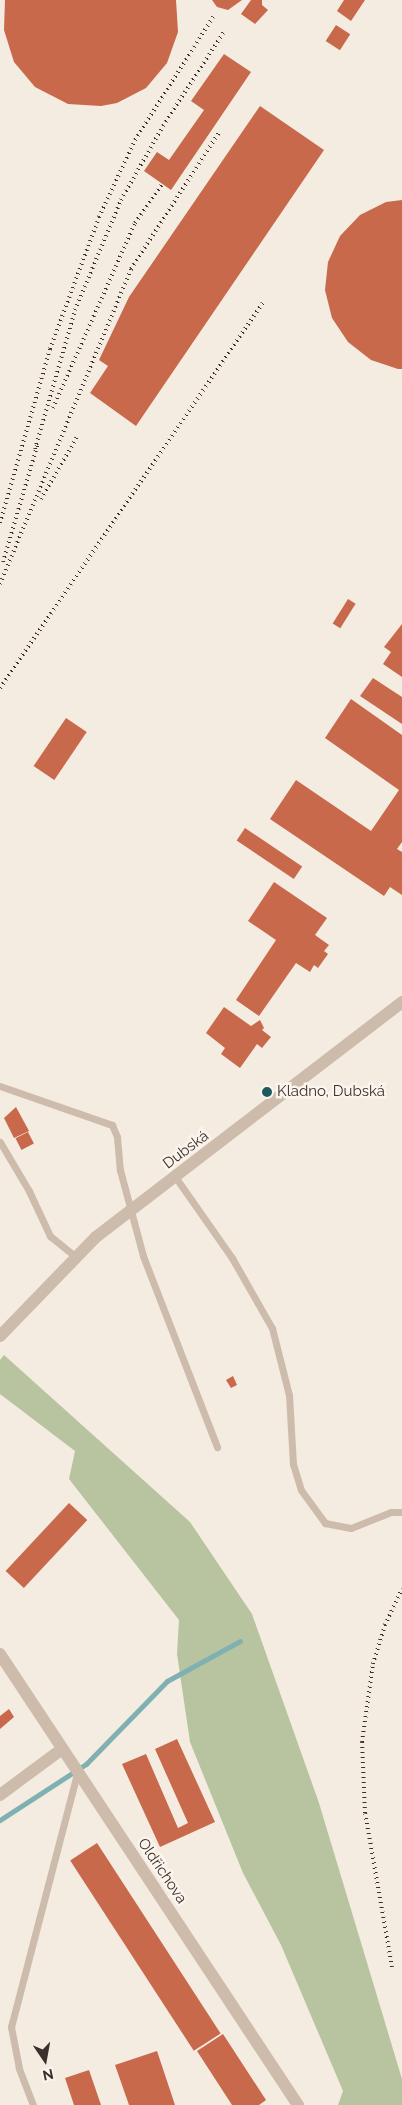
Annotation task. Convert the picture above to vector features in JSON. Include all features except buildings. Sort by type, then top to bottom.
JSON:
[{"type":"street","name":"Dubská","points":[[0,1336],[96,1237],[176,1178],[402,1002]]},
{"type":"street","name":"Oldřichova","points":[[0,1654],[298,2105]]},
{"type":"street","points":[[0,1794],[62,1749]]},
{"type":"lane","points":[[0,1086],[112,1125],[117,1137],[120,1170],[143,1256],[217,1447]]},
{"type":"lane","points":[[0,1142],[50,1236],[76,1257]]},
{"type":"lane","points":[[176,1178],[232,1258],[272,1328],[289,1395],[293,1464],[301,1490],[325,1523],[351,1528],[391,1512],[402,1512]]},
{"type":"lane","points":[[33,2105],[19,2068],[11,2027],[77,1772]]},
{"type":"green space","points":[[4,1355],[190,1522],[252,1614],[319,1803],[402,2079],[402,2105],[338,2105],[343,2091],[281,1945],[243,1873],[190,1742],[177,1654],[179,1620],[69,1479],[75,1451],[0,1394],[0,1360]]},
{"type":"waterway","points":[[0,1820],[86,1764],[167,1681],[240,1641]]},
{"type":"railway","points":[[0,523],[50,349],[99,217],[135,140],[213,17]]},
{"type":"railway","points":[[35,449],[75,310],[121,200],[163,126],[225,30]]},
{"type":"railway","points":[[0,584],[131,269],[220,131]]},
{"type":"railway","points":[[53,408],[135,223],[163,183]]},
{"type":"railway","points":[[0,688],[263,303]]},
{"type":"railway","points":[[41,499],[77,437]]},
{"type":"railway","points":[[3,562],[38,443]]},
{"type":"railway","points":[[392,1967],[365,1813],[362,1742],[373,1664],[385,1625],[402,1589]]},
{"type":"place","name":"Kladno, Dubská","points":[[267,1092]]}]
